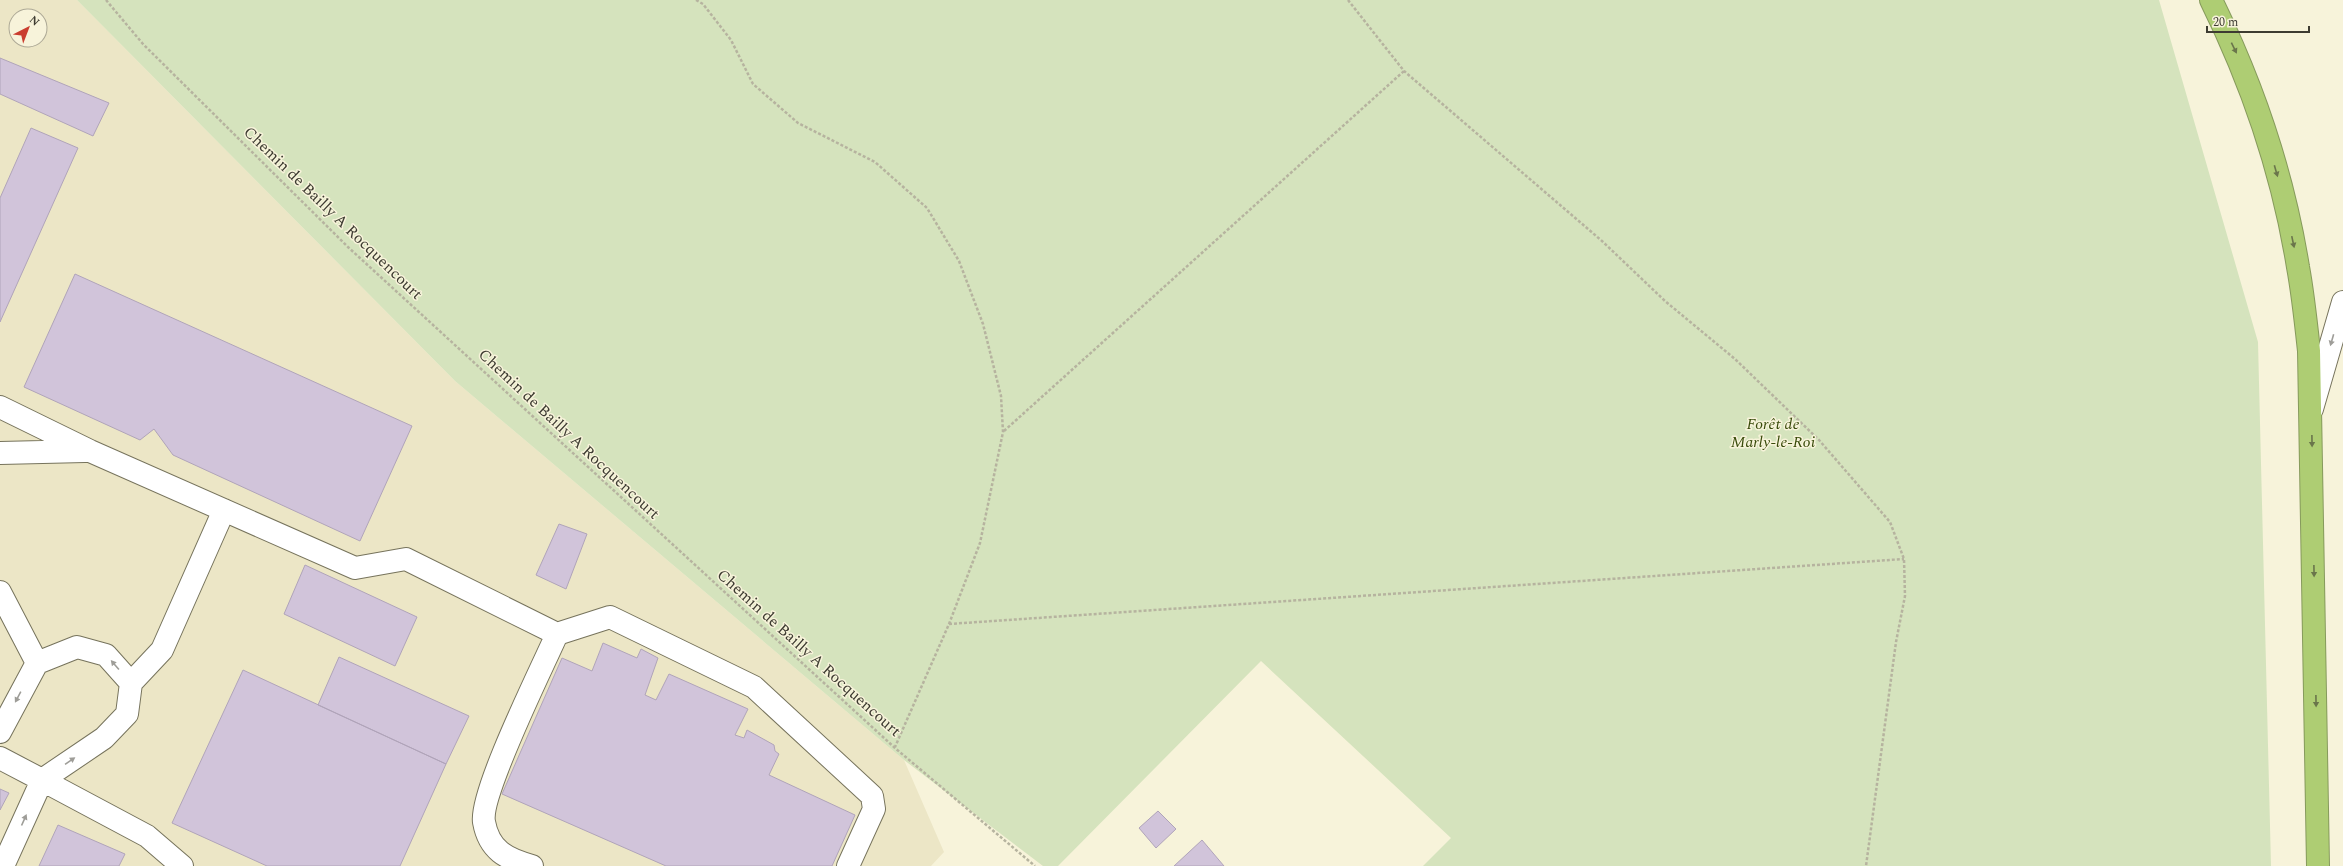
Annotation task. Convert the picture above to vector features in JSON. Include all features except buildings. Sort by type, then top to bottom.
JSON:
[{"type":"highway","points":[[2211,0],[2237,54],[2262,124],[2285,204],[2298,266],[2309,350],[2318,866]]},
{"type":"lane","points":[[2311,411],[2343,302]]},
{"type":"lane","points":[[0,407],[90,451],[354,568],[406,559],[557,634],[610,618],[754,687],[872,796],[874,809],[848,866]]},
{"type":"lane","points":[[0,453],[90,451]]},
{"type":"lane","points":[[4,858],[42,780],[104,738],[127,714],[131,683],[162,650],[224,510]]},
{"type":"lane","points":[[0,592],[37,663]]},
{"type":"lane","points":[[532,866],[508,863],[494,848],[483,821],[489,788],[557,634]]},
{"type":"lane","points":[[0,732],[37,663],[77,647],[106,655],[131,683]]},
{"type":"lane","points":[[0,758],[147,836],[182,866]]},
{"type":"path","name":"Chemin de Bailly A Rocquencourt","points":[[106,0],[143,44],[349,248],[895,748],[1035,866]]},
{"type":"path","points":[[696,0],[703,4],[731,40],[753,84],[798,123],[875,162],[927,208],[958,261],[983,324],[1001,396],[1003,432],[980,543],[949,624],[895,748]]},
{"type":"path","points":[[1348,0],[1404,71],[1602,241],[1665,301],[1734,359],[1819,440],[1890,522],[1904,559],[1905,596],[1896,642],[1866,866]]},
{"type":"path","points":[[1003,432],[1404,71]]},
{"type":"path","points":[[949,624],[1904,559]]},
{"type":"shaded area","points":[[0,0],[77,0],[455,381],[904,760],[944,852],[931,866],[0,866]]},
{"type":"green space","name":"Forêt de Marly-le-Roi","points":[[77,0],[2159,0],[2258,342],[2271,866],[1423,866],[1451,838],[1261,661],[1058,866],[1043,866],[904,760],[455,381]]}]
